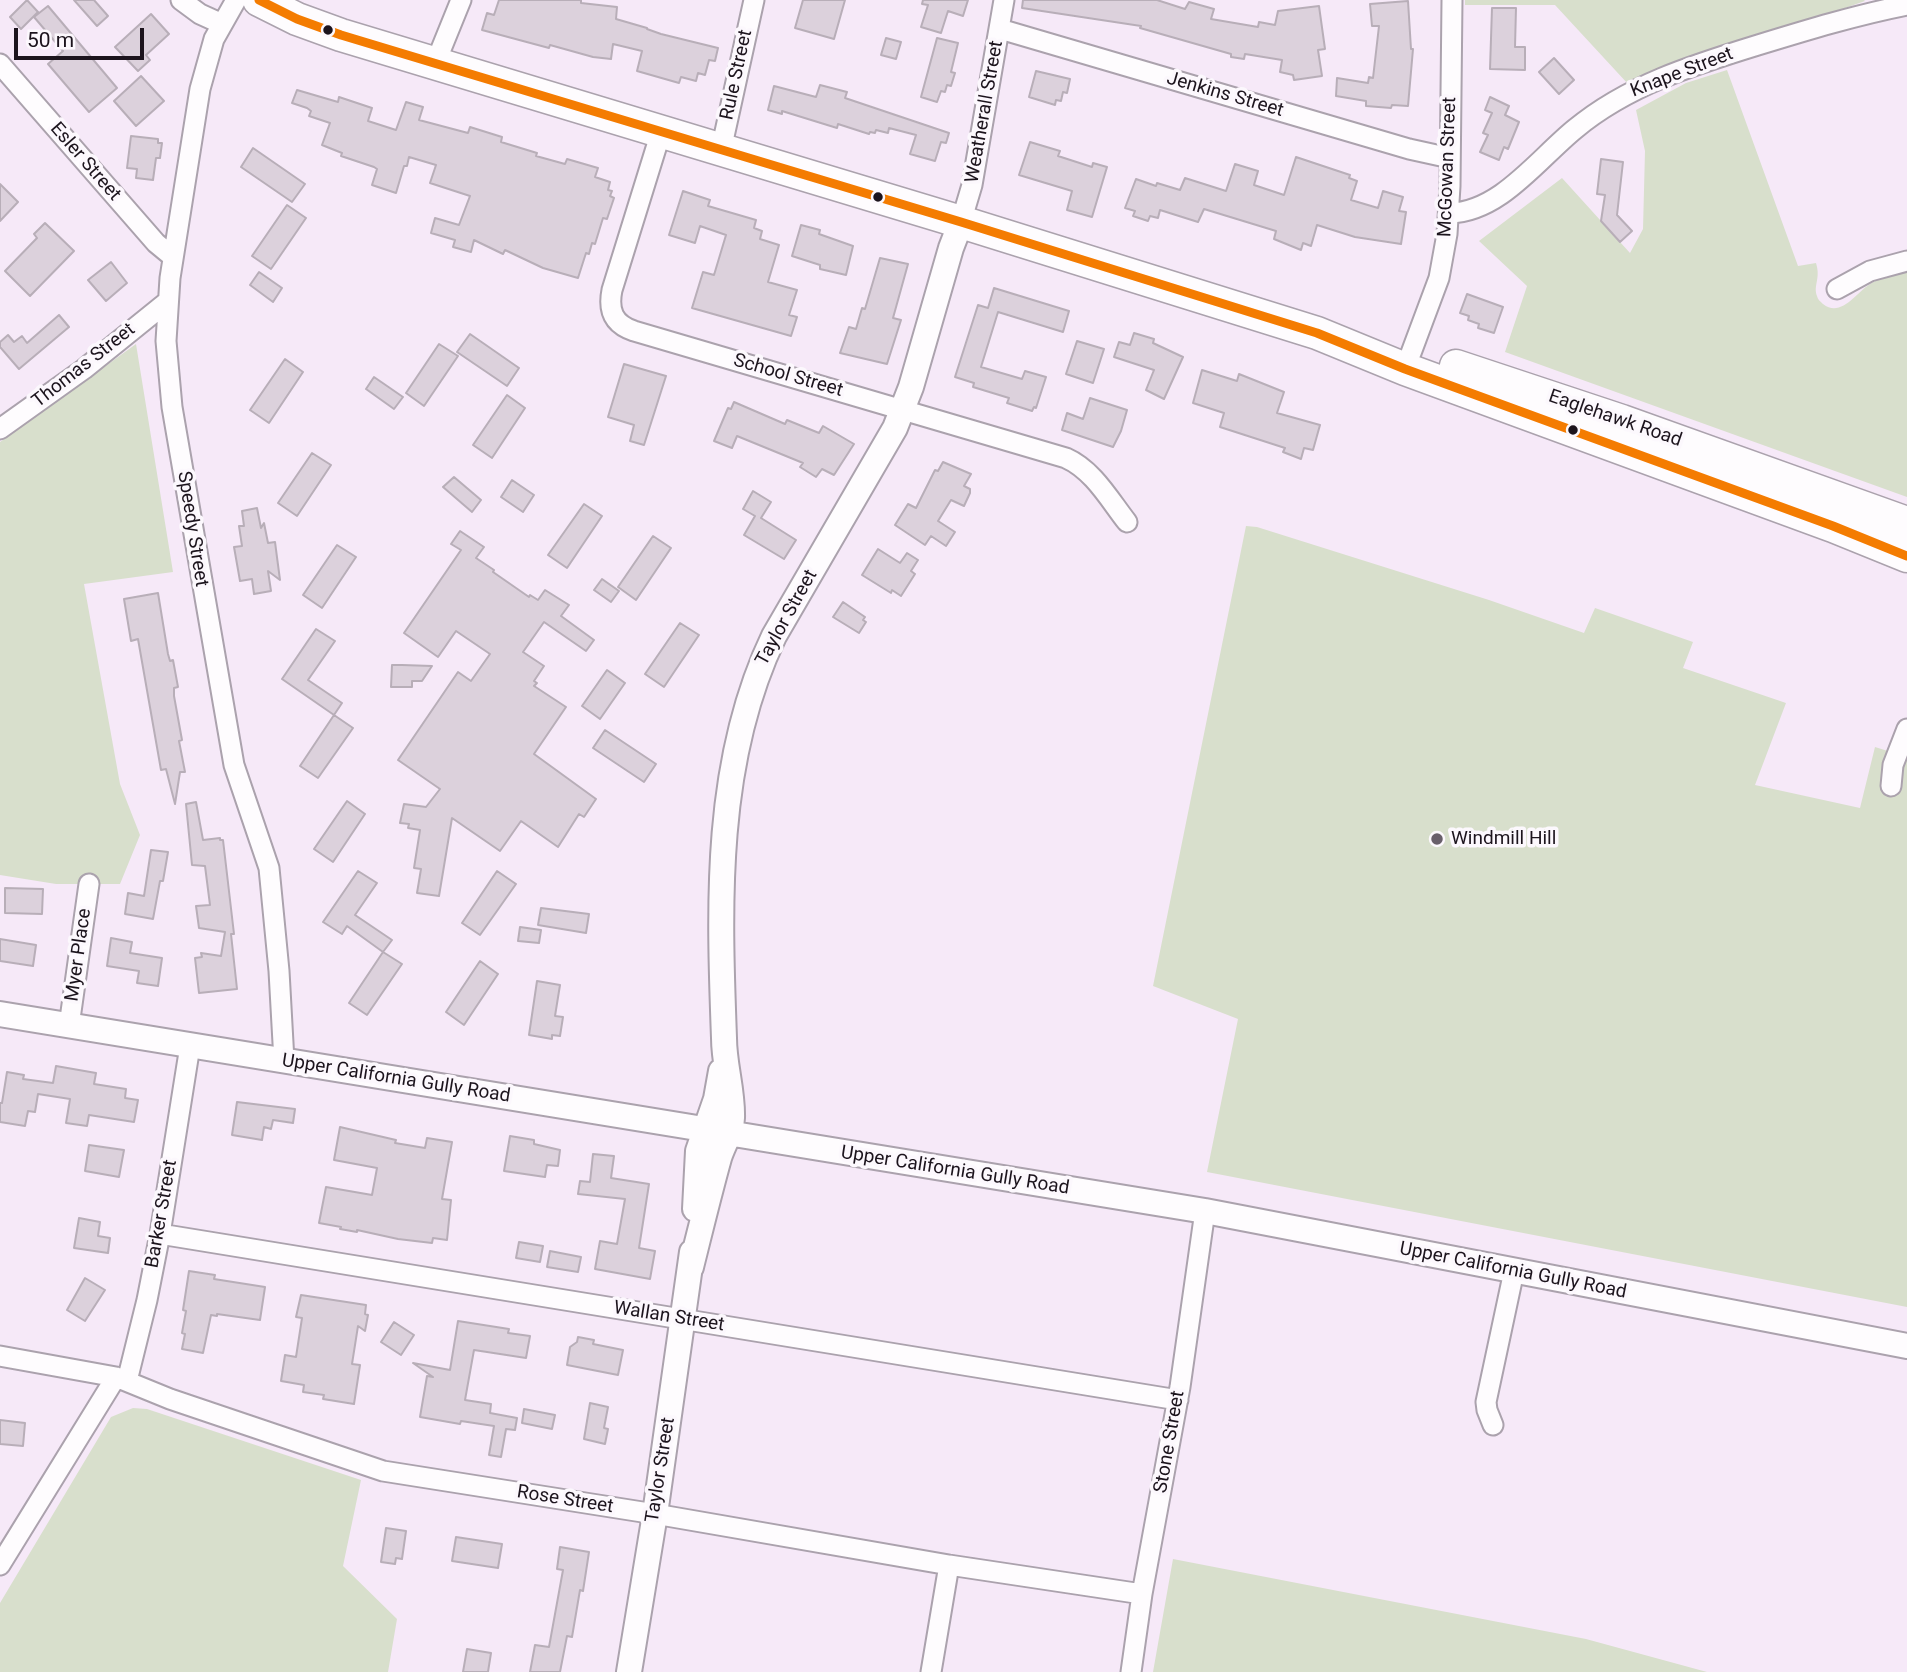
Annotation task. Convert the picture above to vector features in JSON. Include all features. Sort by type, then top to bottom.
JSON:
[{"type":"main road","name":"Eaglehawk Road","points":[[259,0],[312,24],[435,64],[961,222],[1408,361],[1599,412],[1907,523]]},
{"type":"main road","name":"Eaglehawk Road","points":[[1408,361],[1907,556]]},
{"type":"street","points":[[181,0],[200,14],[222,24]]},
{"type":"street","name":"Speedy Street","points":[[236,0],[206,61],[200,89],[173,257],[167,302],[166,341],[172,407],[224,716],[240,788],[269,868],[284,1060]]},
{"type":"street","points":[[435,64],[461,0]]},
{"type":"street","name":"Rule Street","points":[[721,150],[754,0]]},
{"type":"street","name":"Weatherall Street","points":[[961,222],[972,185],[1004,0]]},
{"type":"street","name":"McGowan Street","points":[[1408,361],[1440,271],[1450,213],[1452,0]]},
{"type":"street","name":"Knape Street","points":[[1450,213],[1464,212],[1492,202],[1576,128],[1632,91],[1709,60],[1841,20],[1907,5]]},
{"type":"street","name":"Jenkins Street","points":[[1000,29],[1409,149],[1450,158]]},
{"type":"street","name":"Esler Street","points":[[4,76],[156,243],[173,257]]},
{"type":"street","name":"School Street","points":[[661,132],[612,290],[611,309],[618,324],[634,331],[1074,461],[1099,484],[1127,522]]},
{"type":"street","name":"Taylor Street","points":[[629,1672],[684,1320],[691,1267],[698,1151],[717,1132],[718,1091],[724,1042],[724,828],[738,735],[759,667],[774,636],[884,450],[904,410],[953,241],[961,222]]},
{"type":"street","points":[[1837,289],[1870,271],[1907,261]]},
{"type":"street","name":"Thomas Street","points":[[0,429],[84,369],[167,302]]},
{"type":"street","points":[[1891,786],[1893,765],[1907,729]]},
{"type":"street","name":"Myer Place","points":[[69,1026],[89,884]]},
{"type":"street","name":"Upper California Gully Road","points":[[0,1014],[1205,1211],[1907,1346]]},
{"type":"street","name":"Barker Street","points":[[0,1565],[121,1379],[147,1300],[190,1046]]},
{"type":"street","name":"Stone Street","points":[[1131,1672],[1142,1594],[1178,1400],[1205,1211]]},
{"type":"street","name":"Wallan Street","points":[[160,1234],[1178,1400]]},
{"type":"street","points":[[1493,1425],[1486,1402],[1514,1271]]},
{"type":"street","name":"Rose Street","points":[[0,1356],[121,1379],[170,1399],[367,1467],[949,1565],[1142,1594]]},
{"type":"street","points":[[931,1672],[949,1565]]},
{"type":"green space","points":[[1465,0],[1865,1],[1628,84],[1555,5],[1465,5]]},
{"type":"green space","points":[[1727,70],[1798,266],[1816,263],[1816,292],[1819,300],[1830,308],[1836,308],[1848,303],[1874,282],[1907,271],[1907,497],[1505,352],[1527,286],[1479,241],[1562,178],[1630,253],[1643,229],[1645,151],[1636,110],[1686,83]]},
{"type":"green space","points":[[136,344],[173,572],[84,584],[120,784],[140,835],[120,884],[56,884],[0,875],[0,442]]},
{"type":"green space","points":[[1246,526],[1257,527],[1489,600],[1584,633],[1595,608],[1693,642],[1683,668],[1786,703],[1755,785],[1860,808],[1875,747],[1907,757],[1907,1307],[1207,1172],[1238,1019],[1153,986]]},
{"type":"green space","points":[[133,1408],[147,1409],[361,1480],[343,1566],[397,1619],[388,1672],[0,1672],[0,1603],[111,1417]]},
{"type":"green space","points":[[1173,1559],[1586,1639],[1707,1672],[1153,1672]]},
{"type":"building","points":[[27,0],[38,12],[21,29],[10,17]]},
{"type":"building","points":[[74,0],[94,0],[108,16],[97,26]]},
{"type":"building","points":[[499,0],[581,0],[581,3],[617,7],[616,19],[661,34],[718,48],[715,61],[709,60],[705,75],[698,73],[696,81],[681,77],[679,83],[637,71],[642,51],[613,44],[611,59],[593,57],[482,30],[487,13],[494,15]]},
{"type":"building","points":[[803,0],[845,0],[834,39],[795,28]]},
{"type":"building","points":[[923,0],[968,0],[963,16],[948,11],[941,33],[921,27],[928,5],[922,4]]},
{"type":"building","points":[[1023,0],[1157,0],[1185,9],[1189,2],[1214,9],[1211,19],[1258,27],[1259,22],[1275,25],[1278,11],[1319,6],[1325,49],[1318,50],[1322,76],[1294,80],[1293,75],[1280,72],[1282,60],[1245,54],[1244,59],[1231,57],[1231,54],[1140,28],[1141,26],[1022,8]]},
{"type":"building","points":[[1408,1],[1413,49],[1408,106],[1366,106],[1366,101],[1336,96],[1337,78],[1368,83],[1369,77],[1373,78],[1379,26],[1372,26],[1370,4]]},
{"type":"building","points":[[48,6],[117,88],[89,112],[48,64],[63,51],[34,17]]},
{"type":"building","points":[[1492,8],[1516,8],[1515,47],[1525,47],[1525,70],[1490,69]]},
{"type":"building","points":[[151,14],[169,34],[146,55],[150,60],[138,71],[115,47]]},
{"type":"building","points":[[886,38],[901,42],[896,59],[881,55]]},
{"type":"building","points":[[937,38],[958,43],[951,72],[955,73],[951,86],[947,85],[945,92],[941,91],[937,102],[921,97]]},
{"type":"building","points":[[1554,58],[1574,80],[1559,94],[1539,72]]},
{"type":"building","points":[[1036,71],[1070,79],[1067,93],[1063,92],[1061,101],[1056,100],[1055,105],[1029,97]]},
{"type":"building","points":[[141,76],[164,101],[136,126],[114,101]]},
{"type":"building","points":[[820,85],[847,92],[845,98],[949,133],[946,143],[941,142],[935,161],[910,154],[916,135],[889,128],[888,133],[876,130],[875,133],[869,134],[838,124],[837,128],[782,111],[782,114],[768,110],[774,86],[816,97]]},
{"type":"building","points":[[297,90],[338,102],[339,97],[372,108],[368,121],[396,130],[406,102],[423,107],[419,120],[468,133],[470,127],[502,137],[501,142],[537,153],[536,156],[565,164],[567,159],[598,168],[595,177],[610,182],[608,190],[612,191],[610,196],[614,198],[607,219],[603,218],[595,244],[592,243],[589,254],[586,253],[578,278],[543,268],[505,250],[503,254],[474,240],[471,252],[453,247],[455,240],[431,233],[435,218],[459,225],[470,196],[430,183],[436,165],[409,157],[396,193],[372,185],[377,169],[341,156],[342,153],[322,145],[330,123],[309,116],[311,111],[292,103]]},
{"type":"building","points":[[1490,97],[1509,106],[1505,115],[1519,122],[1508,149],[1504,147],[1499,160],[1480,152],[1488,135],[1483,133],[1492,113],[1485,110]]},
{"type":"building","points":[[131,136],[158,139],[158,143],[162,143],[160,158],[156,158],[153,180],[136,178],[137,169],[127,168]]},
{"type":"building","points":[[1030,142],[1060,151],[1058,156],[1092,167],[1093,163],[1107,167],[1092,217],[1067,210],[1072,191],[1019,175]]},
{"type":"building","points":[[253,148],[305,184],[292,202],[241,167]]},
{"type":"building","points":[[1296,157],[1350,175],[1349,178],[1357,181],[1351,200],[1378,208],[1383,191],[1403,197],[1399,211],[1406,212],[1401,244],[1355,237],[1317,225],[1311,246],[1303,243],[1301,250],[1274,239],[1276,231],[1204,209],[1198,222],[1160,210],[1158,218],[1150,216],[1148,221],[1133,216],[1135,211],[1125,208],[1136,179],[1180,190],[1185,178],[1226,191],[1235,164],[1258,171],[1254,185],[1284,195]]},
{"type":"building","points":[[1601,159],[1623,162],[1617,215],[1632,231],[1620,242],[1601,221],[1605,195],[1597,194]]},
{"type":"building","points":[[0,184],[18,202],[0,221]]},
{"type":"building","points":[[683,191],[710,200],[708,206],[756,220],[754,228],[762,231],[760,239],[779,245],[768,282],[797,290],[789,315],[797,317],[791,336],[692,308],[703,272],[714,275],[726,235],[700,226],[695,243],[669,235]]},
{"type":"building","points":[[287,205],[306,218],[271,269],[252,256]]},
{"type":"building","points":[[45,223],[74,251],[30,296],[5,271],[37,238],[34,234]]},
{"type":"building","points":[[801,225],[820,230],[819,234],[853,246],[846,275],[820,269],[820,265],[792,256]]},
{"type":"building","points":[[880,258],[908,264],[893,318],[901,320],[887,364],[840,353],[849,327],[856,329],[862,308],[865,309]]},
{"type":"building","points":[[111,262],[127,283],[106,301],[88,280]]},
{"type":"building","points":[[259,272],[282,288],[273,302],[250,285]]},
{"type":"building","points":[[994,288],[1069,311],[1063,332],[998,312],[981,367],[1022,379],[1025,371],[1046,377],[1036,408],[1032,411],[1007,403],[1009,398],[973,387],[974,383],[955,377],[978,305],[988,308]]},
{"type":"building","points":[[1467,294],[1503,307],[1494,333],[1478,328],[1479,324],[1460,313]]},
{"type":"building","points":[[59,315],[69,327],[19,369],[0,347],[0,342],[8,335],[14,342],[22,336],[27,343]]},
{"type":"building","points":[[1134,333],[1154,339],[1153,343],[1183,357],[1164,399],[1146,390],[1154,370],[1114,357],[1119,342],[1130,345]]},
{"type":"building","points":[[470,334],[519,368],[507,386],[457,352]]},
{"type":"building","points":[[1077,341],[1104,349],[1093,383],[1066,374]]},
{"type":"building","points":[[439,344],[458,356],[424,406],[406,393]]},
{"type":"building","points":[[285,359],[303,372],[269,423],[250,410]]},
{"type":"building","points":[[624,364],[666,376],[644,445],[630,441],[634,425],[608,417]]},
{"type":"building","points":[[1202,370],[1237,381],[1239,374],[1284,392],[1277,413],[1320,425],[1313,450],[1304,448],[1301,459],[1283,452],[1285,448],[1220,427],[1224,413],[1193,403]]},
{"type":"building","points":[[374,377],[403,397],[394,409],[366,389]]},
{"type":"building","points":[[507,395],[525,408],[492,458],[473,445]]},
{"type":"building","points":[[1090,398],[1127,410],[1113,447],[1062,430],[1067,413],[1083,419]]},
{"type":"building","points":[[734,402],[785,424],[787,420],[819,433],[823,426],[854,444],[834,475],[822,469],[816,477],[800,467],[803,463],[737,436],[732,448],[714,441],[728,408],[731,409]]},
{"type":"building","points":[[312,453],[331,465],[297,516],[278,503]]},
{"type":"building","points":[[943,462],[971,474],[964,486],[970,489],[970,493],[964,506],[951,500],[938,521],[955,532],[946,546],[931,536],[925,545],[895,525],[908,504],[916,508],[935,470],[938,471]]},
{"type":"building","points":[[454,477],[481,500],[472,512],[443,487]]},
{"type":"building","points":[[512,480],[534,495],[523,512],[501,497]]},
{"type":"building","points":[[753,491],[771,502],[761,518],[796,540],[784,559],[744,535],[755,516],[743,509]]},
{"type":"building","points":[[584,504],[602,516],[567,568],[548,555]]},
{"type":"building","points":[[257,508],[261,528],[264,523],[268,543],[275,542],[280,580],[268,571],[271,591],[254,594],[252,579],[240,581],[234,547],[242,546],[239,526],[244,526],[242,511]]},
{"type":"building","points":[[460,531],[484,547],[476,558],[529,597],[530,595],[538,600],[545,590],[569,605],[561,616],[594,640],[586,651],[544,622],[523,652],[544,666],[534,681],[537,683],[534,686],[566,707],[534,754],[596,799],[584,817],[579,814],[558,847],[521,821],[500,851],[452,818],[439,896],[417,893],[421,869],[414,868],[420,830],[400,823],[404,804],[426,807],[440,789],[398,760],[458,672],[471,681],[490,654],[456,631],[438,657],[404,633],[461,550],[451,544]]},
{"type":"building","points":[[653,536],[671,548],[636,600],[618,587]]},
{"type":"building","points":[[337,545],[356,557],[322,608],[303,595]]},
{"type":"building","points":[[878,549],[900,563],[907,553],[918,560],[911,571],[915,574],[901,596],[862,575]]},
{"type":"building","points":[[602,579],[619,591],[611,602],[594,590]]},
{"type":"building","points":[[158,593],[168,654],[170,661],[173,660],[178,687],[174,688],[174,696],[185,772],[180,772],[175,804],[166,769],[161,770],[138,639],[131,641],[124,599]]},
{"type":"building","points":[[843,602],[865,617],[863,620],[866,622],[859,633],[833,617]]},
{"type":"building","points":[[680,623],[699,635],[664,687],[645,674]]},
{"type":"building","points":[[316,629],[335,641],[308,680],[342,703],[334,715],[282,679]]},
{"type":"building","points":[[392,665],[432,666],[422,681],[412,681],[412,687],[391,687]]},
{"type":"building","points":[[607,670],[625,683],[600,719],[582,706]]},
{"type":"building","points":[[334,715],[353,728],[318,778],[300,766]]},
{"type":"building","points":[[605,730],[656,764],[644,782],[593,748]]},
{"type":"building","points":[[347,801],[365,814],[333,862],[314,849]]},
{"type":"building","points":[[196,802],[203,840],[223,840],[234,934],[231,934],[237,989],[199,993],[195,958],[202,957],[201,953],[221,956],[225,932],[199,928],[196,906],[210,905],[205,866],[192,865],[186,804]]},
{"type":"building","points":[[151,850],[168,852],[153,919],[125,914],[128,893],[144,896]]},
{"type":"building","points":[[358,871],[377,883],[355,915],[392,940],[383,952],[347,926],[342,934],[323,922]]},
{"type":"building","points":[[497,871],[516,884],[480,935],[462,923]]},
{"type":"building","points":[[5,888],[43,889],[42,914],[5,913]]},
{"type":"building","points":[[541,908],[589,914],[586,933],[538,925]]},
{"type":"building","points":[[520,927],[541,930],[539,943],[518,941]]},
{"type":"building","points":[[111,938],[132,942],[130,953],[162,958],[158,986],[137,983],[139,971],[107,966]]},
{"type":"building","points":[[0,939],[36,945],[33,966],[0,961]]},
{"type":"building","points":[[383,952],[402,964],[367,1015],[349,1003]]},
{"type":"building","points":[[480,961],[498,974],[464,1025],[446,1012]]},
{"type":"building","points":[[537,981],[560,985],[555,1016],[563,1017],[560,1036],[552,1035],[552,1039],[529,1035]]},
{"type":"building","points":[[56,1066],[96,1073],[94,1084],[126,1089],[125,1098],[138,1100],[134,1122],[89,1115],[87,1126],[66,1123],[70,1099],[38,1094],[35,1112],[28,1111],[25,1126],[0,1122],[0,1103],[7,1072],[24,1075],[23,1079],[53,1083]]},
{"type":"building","points":[[237,1102],[295,1109],[293,1123],[273,1120],[271,1129],[264,1127],[262,1140],[232,1135]]},
{"type":"building","points":[[340,1127],[396,1140],[395,1143],[425,1148],[427,1138],[452,1142],[442,1199],[451,1200],[447,1240],[433,1238],[432,1243],[398,1239],[319,1223],[326,1187],[372,1195],[377,1168],[334,1160]]},
{"type":"building","points":[[510,1136],[534,1140],[534,1144],[560,1150],[558,1166],[547,1165],[545,1177],[504,1171]]},
{"type":"building","points":[[89,1145],[124,1150],[119,1177],[85,1171]]},
{"type":"building","points":[[593,1154],[614,1156],[611,1178],[649,1184],[639,1248],[655,1251],[650,1279],[595,1269],[600,1241],[617,1244],[625,1199],[578,1194],[580,1181],[590,1182]]},
{"type":"building","points":[[79,1218],[100,1222],[98,1236],[110,1238],[108,1253],[74,1248]]},
{"type":"building","points":[[519,1242],[543,1246],[540,1262],[516,1258]]},
{"type":"building","points":[[550,1251],[581,1257],[578,1272],[547,1267]]},
{"type":"building","points":[[189,1271],[215,1275],[214,1279],[265,1287],[260,1320],[211,1315],[203,1353],[182,1349],[186,1311],[183,1310]]},
{"type":"building","points":[[85,1278],[105,1290],[85,1321],[67,1310]]},
{"type":"building","points":[[301,1295],[366,1305],[365,1314],[368,1315],[365,1331],[358,1326],[352,1364],[360,1365],[354,1404],[323,1399],[324,1395],[303,1392],[304,1385],[281,1381],[285,1355],[296,1357],[302,1318],[296,1317]]},
{"type":"building","points":[[458,1321],[509,1329],[508,1333],[530,1336],[526,1358],[474,1350],[465,1400],[491,1404],[490,1413],[517,1418],[515,1430],[506,1429],[501,1457],[489,1455],[494,1426],[461,1421],[460,1424],[420,1417],[427,1376],[433,1377],[413,1363],[450,1370]]},
{"type":"building","points":[[394,1322],[414,1335],[401,1355],[381,1342]]},
{"type":"building","points":[[578,1337],[594,1340],[593,1344],[623,1350],[618,1375],[567,1365],[570,1347],[577,1342]]},
{"type":"building","points":[[590,1403],[608,1407],[604,1428],[608,1429],[605,1444],[584,1439]]},
{"type":"building","points":[[524,1409],[555,1415],[552,1429],[522,1423]]},
{"type":"building","points":[[0,1420],[25,1423],[23,1446],[0,1444]]},
{"type":"building","points":[[386,1528],[406,1531],[402,1559],[396,1558],[395,1564],[381,1562]]},
{"type":"building","points":[[456,1537],[502,1544],[498,1568],[452,1561]]},
{"type":"building","points":[[560,1547],[589,1552],[572,1637],[567,1636],[560,1672],[530,1672],[535,1645],[549,1647],[563,1570],[557,1569]]},
{"type":"building","points":[[467,1649],[491,1653],[488,1672],[463,1672]]},
{"type":"transit line","points":[[259,0],[297,19],[341,35],[961,222],[1317,333],[1405,369],[1833,526],[1907,556]]},
{"type":"place","name":"Windmill Hill","points":[[1437,839]]}]
